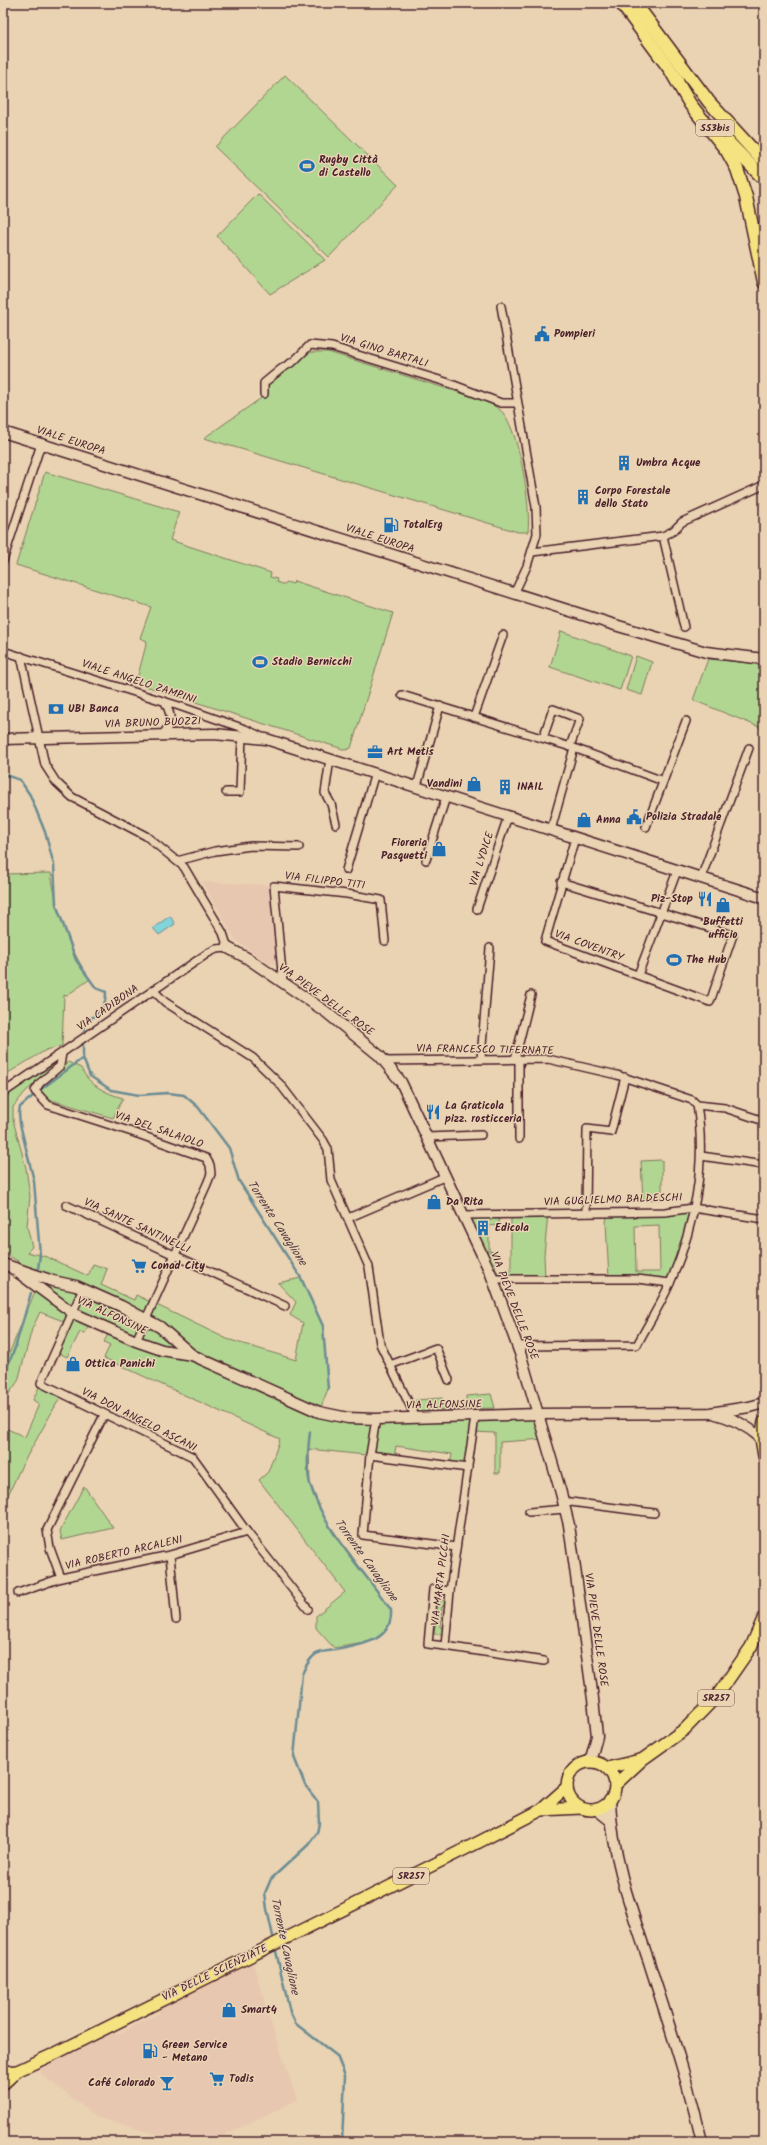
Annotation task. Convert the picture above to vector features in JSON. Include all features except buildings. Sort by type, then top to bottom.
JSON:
[{"type":"highway","name":"SS3bis","points":[[621,3],[677,70],[764,162]]},
{"type":"highway","name":"SS3bis","points":[[635,3],[711,123],[764,179]]},
{"type":"highway","points":[[677,70],[690,104],[727,151],[737,168],[746,197],[764,282]]},
{"type":"main road","name":"VIALE EUROPA","points":[[3,432],[514,594],[706,652],[764,659]]},
{"type":"main road","name":"VIALE EUROPA","points":[[753,658],[764,655]]},
{"type":"main road","name":"VIA BRUNO BUOZZI","points":[[3,740],[214,734],[266,739],[764,898]]},
{"type":"main road","name":"VIA PIEVE DELLE ROSE","points":[[228,948],[326,1012],[384,1060],[401,1082],[493,1280],[518,1346],[539,1414],[564,1505],[594,1699],[597,1736],[590,1762]]},
{"type":"main road","name":"VIA ALFONSINE","points":[[8,1266],[83,1289],[146,1319],[160,1327],[192,1355]]},
{"type":"main road","name":"VIA ALFONSINE","points":[[8,1266],[73,1312],[136,1341],[162,1350],[192,1355],[319,1412],[348,1418],[376,1419],[539,1414],[710,1413],[749,1407],[764,1403]]},
{"type":"main road","name":"VIA ALFONSINE","points":[[710,1413],[731,1418],[749,1428],[761,1438]]},
{"type":"main road","points":[[764,1422],[761,1438],[764,1456]]},
{"type":"main road","name":"SR257","points":[[610,1801],[615,1785],[642,1759],[685,1729],[718,1696],[751,1647],[764,1617]]},
{"type":"main road","name":"SR257","points":[[605,1767],[642,1759]]},
{"type":"main road","points":[[590,1762],[605,1767],[614,1778],[615,1785]]},
{"type":"main road","name":"SR257","points":[[567,1787],[569,1776],[575,1768],[590,1762]]},
{"type":"main road","points":[[567,1787],[570,1798],[581,1808]]},
{"type":"main road","name":"VIA DELLE SCIENZIATE","points":[[3,2072],[17,2070],[56,2053],[541,1810],[567,1787]]},
{"type":"main road","points":[[610,1801],[596,1810],[611,1822]]},
{"type":"main road","points":[[610,1801],[611,1822],[618,1868],[681,2059],[702,2142]]},
{"type":"main road","name":"SR257","points":[[581,1808],[596,1810]]},
{"type":"main road","name":"VIA DELLE SCIENZIATE","points":[[541,1810],[581,1808]]},
{"type":"main road","name":"VIA DELLE SCIENZIATE","points":[[3,2084],[17,2070]]},
{"type":"street","points":[[501,306],[536,507],[537,534],[532,552],[514,594]]},
{"type":"street","name":"VIA GINO BARTALI","points":[[264,394],[264,383],[281,369],[294,361],[310,345],[332,347],[446,382],[501,403],[518,403]]},
{"type":"street","points":[[3,561],[42,444]]},
{"type":"street","points":[[532,552],[663,536],[673,531],[682,522],[764,485]]},
{"type":"street","points":[[663,536],[684,627]]},
{"type":"street","points":[[474,717],[503,635]]},
{"type":"street","name":"VIALE ANGELO ZAMPINI","points":[[3,651],[165,702],[245,729],[266,739]]},
{"type":"street","points":[[21,656],[38,739],[45,765],[56,782],[72,797],[146,836],[184,867],[219,926],[228,948]]},
{"type":"street","points":[[402,695],[572,747],[663,781]]},
{"type":"street","points":[[162,735],[168,728],[172,718],[165,702]]},
{"type":"street","points":[[417,786],[440,706]]},
{"type":"street","points":[[543,738],[554,709],[580,719],[551,830]]},
{"type":"street","points":[[646,827],[686,721]]},
{"type":"street","points":[[226,792],[240,792],[242,736]]},
{"type":"street","points":[[701,878],[749,748]]},
{"type":"street","points":[[330,759],[325,793],[332,804],[336,824]]},
{"type":"street","points":[[346,870],[375,773]]},
{"type":"street","points":[[426,860],[446,797]]},
{"type":"street","name":"VIA LYDICE","points":[[477,909],[508,816]]},
{"type":"street","name":"VIA COVENTRY","points":[[561,882],[733,935],[710,1002],[545,941],[561,882],[575,838]]},
{"type":"street","points":[[177,861],[215,852],[251,846],[299,847]]},
{"type":"street","points":[[638,975],[676,871]]},
{"type":"street","name":"VIA FILIPPO TITI","points":[[283,983],[274,886],[347,894],[381,900],[386,941]]},
{"type":"street","name":"VIA CADIBONA","points":[[3,1093],[208,953],[216,949],[228,948]]},
{"type":"street","points":[[481,1058],[490,948]]},
{"type":"street","points":[[153,990],[165,1002],[253,1058],[280,1084],[328,1149],[331,1180],[370,1267],[380,1344],[416,1418]]},
{"type":"street","points":[[519,1139],[517,1059],[530,995]]},
{"type":"street","name":"VIA DEL SALAIOLO","points":[[62,1052],[60,1066],[40,1083],[35,1090],[48,1105],[177,1147],[206,1158],[210,1165],[211,1174],[207,1184],[136,1341]]},
{"type":"street","name":"VIA FRANCESCO TIFERNATE","points":[[384,1060],[481,1058],[548,1059],[625,1077],[692,1100],[698,1105]]},
{"type":"street","points":[[586,1213],[586,1129],[611,1132],[625,1077]]},
{"type":"street","points":[[518,1346],[637,1345],[670,1283],[689,1228],[698,1184],[701,1156],[698,1105],[725,1108],[764,1121]]},
{"type":"street","points":[[427,1137],[481,1135]]},
{"type":"street","points":[[701,1156],[764,1165]]},
{"type":"street","points":[[348,1218],[444,1177]]},
{"type":"street","name":"VIA SANTE SANTINELLI","points":[[66,1205],[285,1306]]},
{"type":"street","name":"VIA GUGLIELMO BALDESCHI","points":[[462,1215],[665,1212],[693,1208],[764,1219]]},
{"type":"street","points":[[493,1280],[637,1279],[670,1283]]},
{"type":"street","name":"VIA DON ANGELO ASCANI","points":[[83,1289],[41,1383],[193,1458],[247,1532],[308,1609]]},
{"type":"street","points":[[390,1365],[436,1348],[449,1380]]},
{"type":"street","name":"VIA ROBERTO ARCALENI","points":[[104,1415],[47,1530],[50,1548],[61,1578],[170,1555],[247,1532]]},
{"type":"street","name":"VIA MARTA PICCHI","points":[[445,1646],[450,1591],[475,1417]]},
{"type":"street","points":[[376,1419],[370,1455],[364,1535],[456,1548]]},
{"type":"street","points":[[370,1455],[468,1468]]},
{"type":"street","points":[[529,1512],[564,1505],[654,1513]]},
{"type":"street","points":[[170,1555],[176,1619]]},
{"type":"street","points":[[18,1593],[61,1578]]},
{"type":"street","points":[[450,1591],[433,1589],[428,1644],[544,1661]]},
{"type":"shaded area","points":[[202,882],[269,885],[277,960],[274,964],[267,964],[235,939]]},
{"type":"shaded area","points":[[251,1956],[268,2014],[297,2100],[222,2136],[206,2137],[205,2142],[183,2142],[96,2117],[40,2073],[42,2060],[108,2027],[117,2034],[159,2013],[158,2002]]},
{"type":"green space","name":"Rugby Città di Castello","points":[[285,75],[398,185],[329,257],[215,147]]},
{"type":"green space","points":[[258,194],[325,260],[270,294],[217,236]]},
{"type":"green space","points":[[312,352],[328,352],[477,398],[492,404],[499,409],[504,414],[510,425],[519,454],[528,505],[528,532],[518,532],[204,438],[267,394],[266,387],[293,363]]},
{"type":"green space","name":"Stadio Bernicchi","points":[[45,472],[179,512],[170,540],[271,573],[270,577],[277,579],[276,582],[285,585],[286,582],[293,584],[294,581],[393,613],[351,748],[346,750],[136,683],[147,641],[140,638],[151,607],[16,565]]},
{"type":"green space","points":[[561,631],[631,656],[620,690],[550,667]]},
{"type":"green space","points":[[636,656],[652,662],[642,695],[626,690]]},
{"type":"green space","points":[[708,659],[764,664],[764,729],[693,700]]},
{"type":"green space","points":[[51,873],[64,929],[75,955],[90,979],[66,996],[64,995],[62,1046],[46,1050],[3,1076],[3,874]]},
{"type":"green space","points":[[68,1062],[81,1068],[88,1079],[98,1088],[123,1098],[113,1118],[48,1099],[40,1089]]},
{"type":"green space","points":[[56,1063],[57,1065],[26,1091],[13,1107],[13,1120],[26,1168],[30,1196],[27,1226],[32,1247],[27,1252],[47,1257],[88,1276],[93,1264],[107,1269],[101,1285],[134,1300],[136,1295],[227,1339],[296,1360],[303,1323],[290,1315],[296,1302],[278,1283],[301,1278],[323,1326],[328,1389],[319,1412],[348,1418],[539,1414],[546,1439],[500,1442],[500,1473],[495,1473],[495,1433],[473,1432],[468,1468],[450,1466],[452,1454],[396,1446],[394,1458],[309,1449],[310,1483],[325,1519],[391,1610],[390,1621],[386,1630],[373,1640],[334,1648],[316,1628],[316,1616],[345,1592],[259,1480],[268,1472],[280,1439],[104,1358],[110,1345],[104,1342],[110,1330],[91,1321],[85,1333],[80,1332],[67,1357],[55,1351],[68,1323],[40,1312],[32,1329],[18,1381],[3,1402],[3,1368],[37,1287],[12,1268],[18,1261],[3,1253],[3,1098]]},
{"type":"green space","points":[[662,1160],[662,1199],[643,1200],[641,1161]]},
{"type":"green space","points":[[693,1208],[670,1283],[609,1279],[606,1222],[608,1213]],"holes":[[[659,1225],[660,1272],[636,1272],[635,1226]]]},
{"type":"green space","points":[[499,1214],[499,1225],[489,1226],[489,1251],[494,1252],[496,1272],[511,1271],[511,1214],[548,1214],[544,1255],[545,1279],[493,1279],[462,1215]]},
{"type":"green space","points":[[41,1383],[62,1394],[21,1467],[3,1506],[3,1427],[25,1437],[39,1404],[33,1400]]},
{"type":"green space","points":[[491,1394],[495,1408],[427,1410],[426,1412],[415,1412],[416,1400],[442,1398],[444,1404],[466,1402],[466,1396]]},
{"type":"green space","points":[[84,1486],[113,1528],[62,1540],[60,1531]]},
{"type":"green space","points":[[438,1600],[449,1601],[448,1607],[442,1606],[440,1627],[446,1628],[446,1634],[434,1634]]},
{"type":"water","points":[[170,916],[175,924],[159,935],[153,928]]},
{"type":"waterway","name":"Torrente Cavaglione","points":[[3,774],[20,780],[30,795],[45,832],[54,865],[56,904],[76,960],[96,988],[106,992],[103,1007],[97,1014],[84,1023],[84,1036]]},
{"type":"waterway","name":"Torrente Cavaglione","points":[[83,1041],[83,1058],[90,1076],[111,1090],[139,1095],[168,1093],[184,1095],[198,1107],[229,1148],[239,1181],[301,1278],[323,1326],[328,1389]]},
{"type":"waterway","points":[[40,1090],[83,1058]]},
{"type":"waterway","points":[[34,1095],[20,1107],[19,1113],[20,1124],[34,1181],[40,1255],[38,1269]]},
{"type":"waterway","points":[[3,1377],[15,1348],[31,1293]]},
{"type":"waterway","name":"Torrente Cavaglione","points":[[274,1941],[265,1893],[271,1879],[308,1845],[317,1833],[319,1823],[318,1802],[305,1785],[294,1757],[302,1674],[306,1665],[318,1653],[364,1644],[381,1635],[387,1629],[390,1621],[391,1610],[335,1535],[317,1502],[310,1484],[308,1472],[310,1432]]},
{"type":"waterway","name":"Torrente Cavaglione","points":[[275,1947],[290,2012],[296,2024],[337,2056],[345,2076],[342,2142]]},
{"type":"place","name":"Rugby Città di Castello","points":[[307,166]]},
{"type":"place","name":"Pompieri","points":[[542,334]]},
{"type":"place","name":"Umbra Acque","points":[[624,463]]},
{"type":"place","name":"Corpo Forestale dello Stato","points":[[583,497]]},
{"type":"place","name":"TotalErg","points":[[391,525]]},
{"type":"place","name":"Stadio Bernicchi","points":[[260,662]]},
{"type":"place","name":"UBI Banca","points":[[56,709]]},
{"type":"place","name":"Art Metis","points":[[375,752]]},
{"type":"place","name":"Vandini","points":[[474,784]]},
{"type":"place","name":"INAIL","points":[[505,787]]},
{"type":"place","name":"Polizia Stradale","points":[[634,817]]},
{"type":"place","name":"Anna","points":[[584,820]]},
{"type":"place","name":"Fioreria Pasquetti","points":[[439,849]]},
{"type":"place","name":"Piz-Stop","points":[[705,899]]},
{"type":"place","name":"Buffetti ufficio","points":[[723,905]]},
{"type":"place","name":"The Hub","points":[[674,960]]},
{"type":"place","name":"La Graticola pizz. rosticceria","points":[[433,1112]]},
{"type":"place","name":"Da Rita","points":[[434,1202]]},
{"type":"place","name":"Edicola","points":[[483,1228]]},
{"type":"place","name":"Conad City","points":[[139,1266]]},
{"type":"place","name":"Ottica Panichi","points":[[73,1364]]},
{"type":"place","name":"Smart4","points":[[229,2010]]},
{"type":"place","name":"Green Service - Metano","points":[[150,2051]]},
{"type":"place","name":"Todis","points":[[217,2079]]},
{"type":"place","name":"Café Colorado","points":[[167,2083]]}]
